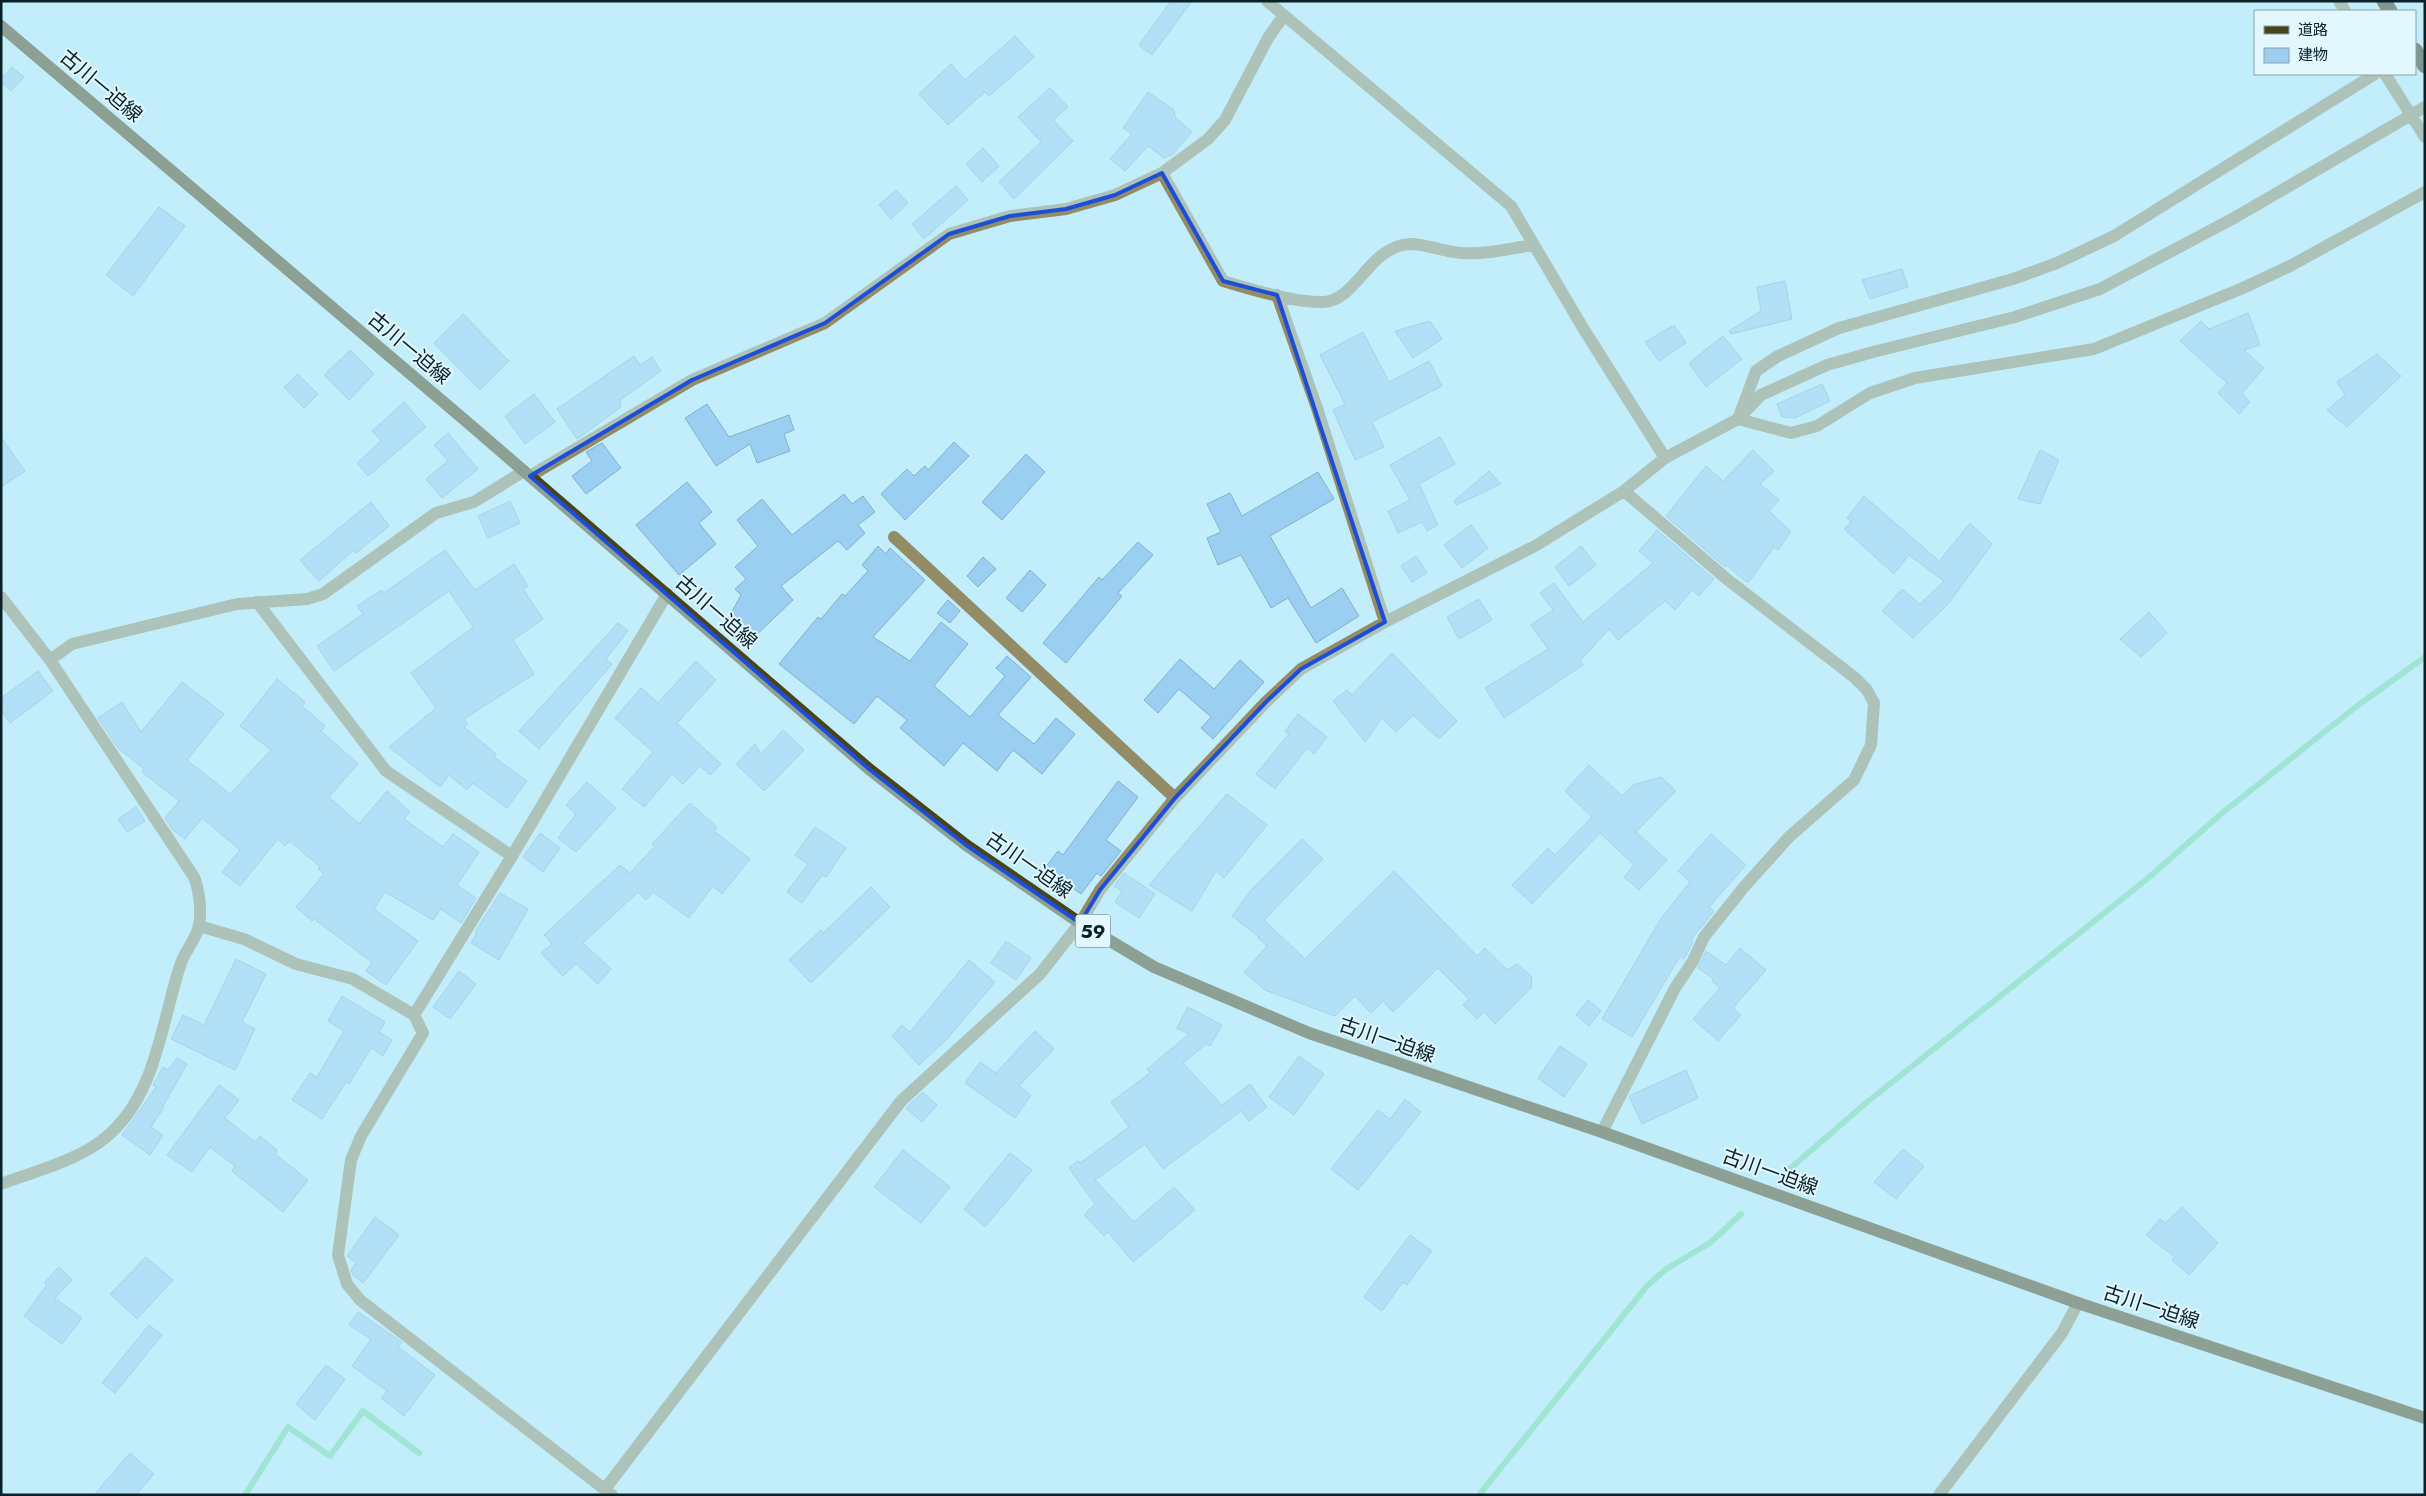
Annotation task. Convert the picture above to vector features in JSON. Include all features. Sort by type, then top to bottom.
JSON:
[{"type":"highway","points":[[2416,52],[2425,66]]},
{"type":"main road","name":"古川一迫線","points":[[1,26],[527,474],[869,769],[966,845],[1080,923],[1154,967],[1309,1033],[1602,1132],[2078,1303],[2425,1418]]},
{"type":"street","points":[[1267,1],[1511,206],[1583,328],[1665,458]]},
{"type":"street","points":[[50,660],[72,644],[236,604],[307,599],[323,594],[436,513],[474,502],[692,380],[825,323],[949,234],[1010,216],[1066,209],[1106,198],[1162,173],[1208,138],[1225,120],[1268,38],[1284,15]]},
{"type":"street","points":[[1738,419],[1756,371],[1778,356],[1839,328],[2013,279],[2057,263],[2114,236],[2373,75]]},
{"type":"street","points":[[2386,75],[2425,137]]},
{"type":"street","points":[[199,926],[244,939],[296,964],[353,978],[414,1015],[424,1033],[360,1136],[351,1160],[338,1255],[347,1284],[360,1300],[609,1492],[901,1101],[1040,974],[1080,923],[1100,890],[1175,798],[1301,668],[1385,622],[1535,546],[1624,491],[1665,458],[1738,419],[1761,395],[1827,366],[1873,352],[2015,317],[2100,289],[2234,218],[2425,107]]},
{"type":"street","points":[[1162,173],[1223,281],[1277,296],[1325,302],[1347,293],[1359,276],[1382,255],[1410,244],[1475,254],[1534,245]]},
{"type":"street","points":[[1738,419],[1791,433],[1817,426],[1870,393],[1915,378],[2094,349],[2243,288],[2290,266],[2425,192]]},
{"type":"street","points":[[1277,296],[1317,408],[1385,622]]},
{"type":"street","points":[[1602,1132],[1675,988],[1693,962],[1704,937],[1744,887],[1789,836],[1854,780],[1871,745],[1874,703],[1867,690],[1854,677],[1728,580],[1624,491]]},
{"type":"street","points":[[894,537],[1175,798]]},
{"type":"street","points":[[414,1015],[512,856],[667,594]]},
{"type":"street","points":[[1,597],[50,660],[194,877],[198,885],[199,926],[182,962],[148,1079],[131,1112],[105,1138],[76,1155],[1,1184]]},
{"type":"street","points":[[257,602],[386,771],[512,856]]},
{"type":"street","points":[[1939,1495],[2062,1333],[2078,1303]]},
{"type":"highlighted area","points":[[1162,173],[1223,281],[1277,295],[1385,622],[1301,669],[1266,702],[1175,798],[1100,890],[1080,923],[966,845],[869,769],[530,476],[692,380],[825,323],[949,234],[1010,216],[1066,209],[1115,195]]},
{"type":"building","points":[[1171,1],[1192,1],[1152,55],[1139,45]]},
{"type":"building","points":[[1015,36],[1034,57],[989,96],[985,92],[948,125],[919,94],[951,64],[965,80]]},
{"type":"building","points":[[12,67],[24,77],[11,91],[1,82],[1,79]]},
{"type":"building","points":[[1050,88],[1068,107],[1053,120],[1073,141],[1014,199],[999,182],[1041,142],[1018,117]]},
{"type":"building","points":[[1148,92],[1174,110],[1175,117],[1192,132],[1173,154],[1164,158],[1148,146],[1125,171],[1110,159],[1132,134],[1123,128]]},
{"type":"building","points":[[983,148],[999,166],[982,182],[966,164]]},
{"type":"building","points":[[956,186],[968,200],[924,239],[912,224]]},
{"type":"building","points":[[896,190],[908,203],[891,219],[879,205]]},
{"type":"building","points":[[159,207],[185,226],[133,296],[106,275]]},
{"type":"building","points":[[1902,269],[1908,287],[1870,299],[1862,280]]},
{"type":"building","points":[[1785,281],[1792,319],[1731,334],[1729,331],[1761,311],[1757,287]]},
{"type":"building","points":[[2248,313],[2260,345],[2244,350],[2264,368],[2242,393],[2250,402],[2239,414],[2218,393],[2227,383],[2180,341],[2201,321],[2209,329]]},
{"type":"building","points":[[463,314],[509,361],[480,390],[434,343]]},
{"type":"building","points":[[1430,321],[1442,339],[1413,358],[1395,331]]},
{"type":"building","points":[[1674,325],[1686,343],[1659,361],[1645,342]]},
{"type":"building","points":[[1363,332],[1389,382],[1429,361],[1442,386],[1372,422],[1384,447],[1355,460],[1333,410],[1345,404],[1320,355]]},
{"type":"building","points":[[1723,336],[1742,359],[1706,387],[1689,363]]},
{"type":"building","points":[[350,350],[374,374],[349,400],[324,375]]},
{"type":"building","points":[[2377,354],[2401,376],[2347,427],[2327,410],[2345,395],[2337,382]]},
{"type":"building","points":[[634,356],[640,365],[652,357],[661,371],[620,400],[621,407],[577,439],[557,409]]},
{"type":"building","points":[[298,374],[318,394],[304,408],[284,387]]},
{"type":"building","points":[[1822,384],[1830,401],[1795,418],[1782,417],[1777,404]]},
{"type":"building","points":[[534,394],[555,422],[525,444],[505,416]]},
{"type":"building","points":[[404,402],[426,427],[368,476],[357,463],[381,441],[372,431]]},
{"type":"building","points":[[707,404],[729,437],[789,415],[794,430],[784,434],[790,451],[757,463],[750,444],[716,466],[685,418]]},
{"type":"building","points":[[448,433],[478,469],[442,498],[426,479],[448,461],[434,445]]},
{"type":"building","points":[[1,437],[25,471],[1,487]]},
{"type":"building","points":[[1440,437],[1455,464],[1419,484],[1438,525],[1427,531],[1422,522],[1398,533],[1388,511],[1410,500],[1390,465]]},
{"type":"building","points":[[954,442],[969,456],[905,520],[881,494],[907,469],[914,476],[925,466],[928,470]]},
{"type":"building","points":[[602,443],[621,468],[586,494],[572,476],[592,461],[586,452]]},
{"type":"building","points":[[1753,450],[1774,471],[1760,484],[1779,500],[1769,511],[1791,532],[1778,550],[1774,547],[1748,583],[1726,565],[1725,567],[1666,516],[1706,466],[1723,481]]},
{"type":"building","points":[[2040,450],[2059,460],[2040,504],[2018,499]]},
{"type":"building","points":[[1026,454],[1045,472],[1002,520],[982,502]]},
{"type":"building","points":[[1489,471],[1501,484],[1456,505],[1454,501]]},
{"type":"building","points":[[1318,472],[1334,499],[1270,536],[1311,608],[1342,588],[1359,616],[1316,643],[1288,598],[1271,608],[1241,555],[1218,565],[1207,538],[1221,532],[1207,504],[1230,493],[1242,516]]},
{"type":"building","points":[[687,482],[712,512],[699,523],[716,544],[679,575],[636,525]]},
{"type":"building","points":[[844,494],[852,504],[863,496],[875,512],[858,525],[865,533],[847,550],[838,541],[781,586],[793,600],[752,639],[730,615],[741,595],[735,589],[746,579],[735,567],[758,546],[737,520],[762,499],[792,535]]},
{"type":"building","points":[[1864,496],[1939,561],[1970,523],[1992,544],[1949,603],[1913,638],[1882,611],[1902,589],[1920,604],[1944,581],[1909,555],[1894,574],[1844,529],[1851,522],[1847,518]]},
{"type":"building","points":[[510,501],[520,523],[488,538],[478,516]]},
{"type":"building","points":[[371,502],[389,526],[356,553],[354,550],[319,581],[300,560]]},
{"type":"building","points":[[1471,525],[1488,548],[1462,568],[1444,545]]},
{"type":"building","points":[[1657,530],[1714,579],[1699,596],[1692,590],[1675,610],[1665,601],[1618,640],[1609,629],[1580,661],[1583,665],[1504,718],[1485,688],[1548,649],[1531,625],[1553,610],[1540,593],[1554,583],[1583,622],[1653,563],[1639,551]]},
{"type":"building","points":[[1138,542],[1153,555],[1118,593],[1122,596],[1066,663],[1043,643],[1099,577],[1102,580]]},
{"type":"building","points":[[878,546],[886,554],[890,548],[925,580],[873,637],[910,661],[941,622],[968,644],[934,686],[970,717],[1005,676],[996,668],[1007,656],[1031,677],[998,715],[1034,744],[1056,718],[1075,734],[1042,774],[1013,750],[997,771],[963,743],[944,766],[900,728],[907,720],[877,696],[854,724],[779,664],[818,617],[821,619],[842,594],[845,596],[868,571],[862,565]]},
{"type":"building","points":[[1581,546],[1596,565],[1569,586],[1555,567]]},
{"type":"building","points":[[445,550],[475,590],[514,564],[528,586],[523,589],[543,619],[513,640],[534,674],[464,719],[468,724],[464,727],[496,754],[494,757],[527,781],[507,808],[473,783],[467,790],[449,775],[440,787],[389,747],[436,708],[411,673],[473,627],[449,591],[334,671],[317,646],[363,614],[357,606],[382,590],[384,593]]},
{"type":"building","points":[[1416,556],[1427,573],[1412,582],[1401,566]]},
{"type":"building","points":[[983,557],[996,569],[978,587],[967,576]]},
{"type":"building","points":[[1030,570],[1046,585],[1022,612],[1006,598]]},
{"type":"building","points":[[1479,599],[1492,620],[1459,639],[1447,617]]},
{"type":"building","points":[[948,600],[960,611],[950,623],[937,613]]},
{"type":"building","points":[[2149,612],[2167,633],[2141,657],[2120,639]]},
{"type":"building","points":[[618,623],[628,631],[606,659],[612,664],[539,749],[519,731]]},
{"type":"building","points":[[1392,653],[1457,721],[1439,739],[1413,715],[1396,732],[1382,718],[1365,742],[1333,701],[1347,690],[1352,695]]},
{"type":"building","points":[[1180,659],[1214,689],[1240,660],[1264,682],[1213,739],[1201,728],[1211,717],[1179,689],[1158,713],[1144,700]]},
{"type":"building","points":[[696,661],[716,680],[677,723],[721,764],[710,775],[700,766],[683,784],[672,774],[644,807],[622,789],[653,752],[615,718],[641,688],[658,703]]},
{"type":"building","points":[[38,671],[53,691],[10,723],[1,711],[1,698]]},
{"type":"building","points":[[277,679],[305,702],[302,706],[325,726],[321,731],[358,764],[329,797],[359,824],[387,791],[410,812],[404,819],[443,847],[453,834],[479,852],[457,885],[476,898],[461,923],[441,909],[433,920],[385,892],[374,909],[418,941],[386,985],[366,971],[372,962],[314,919],[312,921],[296,907],[324,874],[318,869],[320,867],[290,841],[285,846],[278,839],[240,886],[222,872],[240,850],[202,818],[185,839],[172,829],[165,818],[179,801],[142,772],[144,769],[118,748],[98,718],[122,702],[141,732],[182,682],[224,714],[187,760],[230,794],[271,750],[240,726]]},
{"type":"building","points":[[1298,714],[1327,737],[1314,754],[1307,748],[1275,789],[1256,774],[1289,734],[1285,731]]},
{"type":"building","points":[[783,730],[804,750],[764,791],[736,764],[755,744],[761,754]]},
{"type":"building","points":[[1589,765],[1622,796],[1633,785],[1661,777],[1676,791],[1636,832],[1667,860],[1639,890],[1624,877],[1634,865],[1600,833],[1532,904],[1512,885],[1548,848],[1555,855],[1592,817],[1565,791]]},
{"type":"building","points":[[1118,781],[1138,797],[1106,840],[1121,851],[1101,876],[1097,873],[1081,894],[1045,868],[1058,851],[1063,855]]},
{"type":"building","points":[[587,782],[616,808],[576,852],[558,838],[576,814],[566,805]]},
{"type":"building","points":[[1227,794],[1267,825],[1224,878],[1216,871],[1192,911],[1149,885]]},
{"type":"building","points":[[690,803],[717,827],[714,831],[750,859],[722,894],[713,886],[689,918],[653,892],[646,900],[638,892],[583,943],[611,969],[598,984],[576,964],[563,976],[541,953],[552,944],[544,935],[620,865],[630,873],[655,846],[652,844]]},
{"type":"building","points":[[136,807],[145,821],[127,832],[118,819]]},
{"type":"building","points":[[815,827],[846,848],[826,877],[822,875],[802,903],[787,892],[808,864],[795,855]]},
{"type":"building","points":[[540,833],[560,848],[543,872],[523,857]]},
{"type":"building","points":[[1711,834],[1746,865],[1709,907],[1714,911],[1691,940],[1693,942],[1684,959],[1680,956],[1632,1037],[1602,1019],[1660,920],[1690,882],[1678,871]]},
{"type":"building","points":[[1302,839],[1323,859],[1264,920],[1305,959],[1394,871],[1477,956],[1485,948],[1507,970],[1517,964],[1532,977],[1531,988],[1495,1024],[1484,1012],[1477,1019],[1463,1005],[1469,999],[1438,968],[1393,1012],[1383,1001],[1371,1013],[1355,996],[1335,1016],[1265,990],[1244,972],[1267,946],[1259,937],[1232,916],[1252,889]]},
{"type":"building","points":[[1124,873],[1155,894],[1139,918],[1115,902],[1122,891],[1114,886]]},
{"type":"building","points":[[871,887],[890,907],[811,983],[789,960],[821,930],[823,933]]},
{"type":"building","points":[[500,893],[528,909],[499,960],[471,943],[477,933],[475,932]]},
{"type":"building","points":[[1006,941],[1031,958],[1016,980],[991,963]]},
{"type":"building","points":[[1740,948],[1766,970],[1733,1008],[1741,1015],[1718,1041],[1693,1019],[1720,988],[1712,981],[1714,979],[1698,968],[1706,951],[1726,965]]},
{"type":"building","points":[[236,959],[266,974],[242,1022],[255,1029],[235,1070],[171,1039],[183,1015],[204,1025]]},
{"type":"building","points":[[969,960],[995,982],[947,1039],[919,1065],[892,1036],[902,1025],[910,1032]]},
{"type":"building","points":[[459,971],[476,984],[450,1019],[433,1007]]},
{"type":"building","points":[[342,996],[385,1022],[379,1032],[392,1040],[383,1056],[371,1048],[349,1084],[346,1082],[322,1119],[292,1100],[310,1073],[317,1077],[344,1031],[328,1021]]},
{"type":"building","points":[[1588,1000],[1601,1011],[1589,1026],[1576,1015]]},
{"type":"building","points":[[1188,1007],[1222,1025],[1210,1046],[1206,1044],[1183,1063],[1222,1105],[1250,1084],[1267,1107],[1249,1121],[1241,1111],[1163,1169],[1145,1144],[1095,1180],[1134,1222],[1174,1187],[1195,1210],[1133,1262],[1108,1232],[1104,1236],[1084,1215],[1095,1204],[1069,1168],[1078,1161],[1080,1163],[1129,1127],[1111,1102],[1150,1073],[1147,1069],[1189,1034],[1177,1028]]},
{"type":"building","points":[[1035,1031],[1054,1049],[1019,1086],[1031,1095],[1015,1118],[965,1083],[980,1062],[996,1073]]},
{"type":"building","points":[[1560,1046],[1587,1064],[1564,1097],[1538,1078]]},
{"type":"building","points":[[1299,1056],[1324,1074],[1294,1115],[1269,1097]]},
{"type":"building","points":[[177,1058],[187,1064],[151,1127],[163,1135],[150,1155],[122,1135],[156,1087],[153,1085],[163,1067],[168,1070]]},
{"type":"building","points":[[1686,1070],[1698,1098],[1642,1124],[1629,1096]]},
{"type":"building","points":[[219,1085],[239,1100],[225,1118],[255,1142],[260,1136],[277,1150],[275,1154],[308,1180],[283,1212],[232,1171],[235,1166],[210,1147],[192,1172],[167,1155]]},
{"type":"building","points":[[923,1092],[937,1105],[922,1122],[906,1108]]},
{"type":"building","points":[[1405,1099],[1421,1112],[1358,1190],[1331,1169],[1378,1110],[1390,1119]]},
{"type":"building","points":[[1903,1149],[1924,1166],[1896,1199],[1874,1182]]},
{"type":"building","points":[[903,1150],[950,1187],[921,1223],[874,1187]]},
{"type":"building","points":[[1010,1153],[1032,1170],[985,1227],[964,1209]]},
{"type":"building","points":[[2182,1207],[2218,1243],[2189,1275],[2172,1260],[2175,1257],[2146,1235],[2160,1219],[2165,1223]]},
{"type":"building","points":[[375,1217],[399,1235],[363,1283],[353,1275],[351,1270],[356,1263],[347,1256]]},
{"type":"building","points":[[1410,1235],[1432,1251],[1407,1285],[1403,1282],[1382,1311],[1364,1297]]},
{"type":"building","points":[[146,1257],[173,1280],[137,1319],[110,1294]]},
{"type":"building","points":[[59,1267],[72,1280],[55,1298],[82,1318],[62,1344],[24,1316],[47,1285],[44,1283]]},
{"type":"building","points":[[358,1312],[402,1342],[398,1347],[435,1375],[404,1416],[381,1398],[387,1391],[352,1366],[371,1339],[349,1325]]},
{"type":"building","points":[[149,1325],[162,1335],[115,1393],[102,1383]]},
{"type":"building","points":[[326,1365],[345,1379],[315,1420],[296,1404]]},
{"type":"building","points":[[130,1453],[154,1474],[136,1495],[94,1495]]},
{"type":"waterway","points":[[1786,1172],[1866,1103],[2147,879],[2221,814],[2357,706],[2425,657]]},
{"type":"waterway","points":[[1479,1495],[1647,1286],[1666,1269],[1710,1243],[1741,1214]]},
{"type":"waterway","points":[[245,1495],[288,1427],[330,1456],[363,1411],[419,1453]]}]
